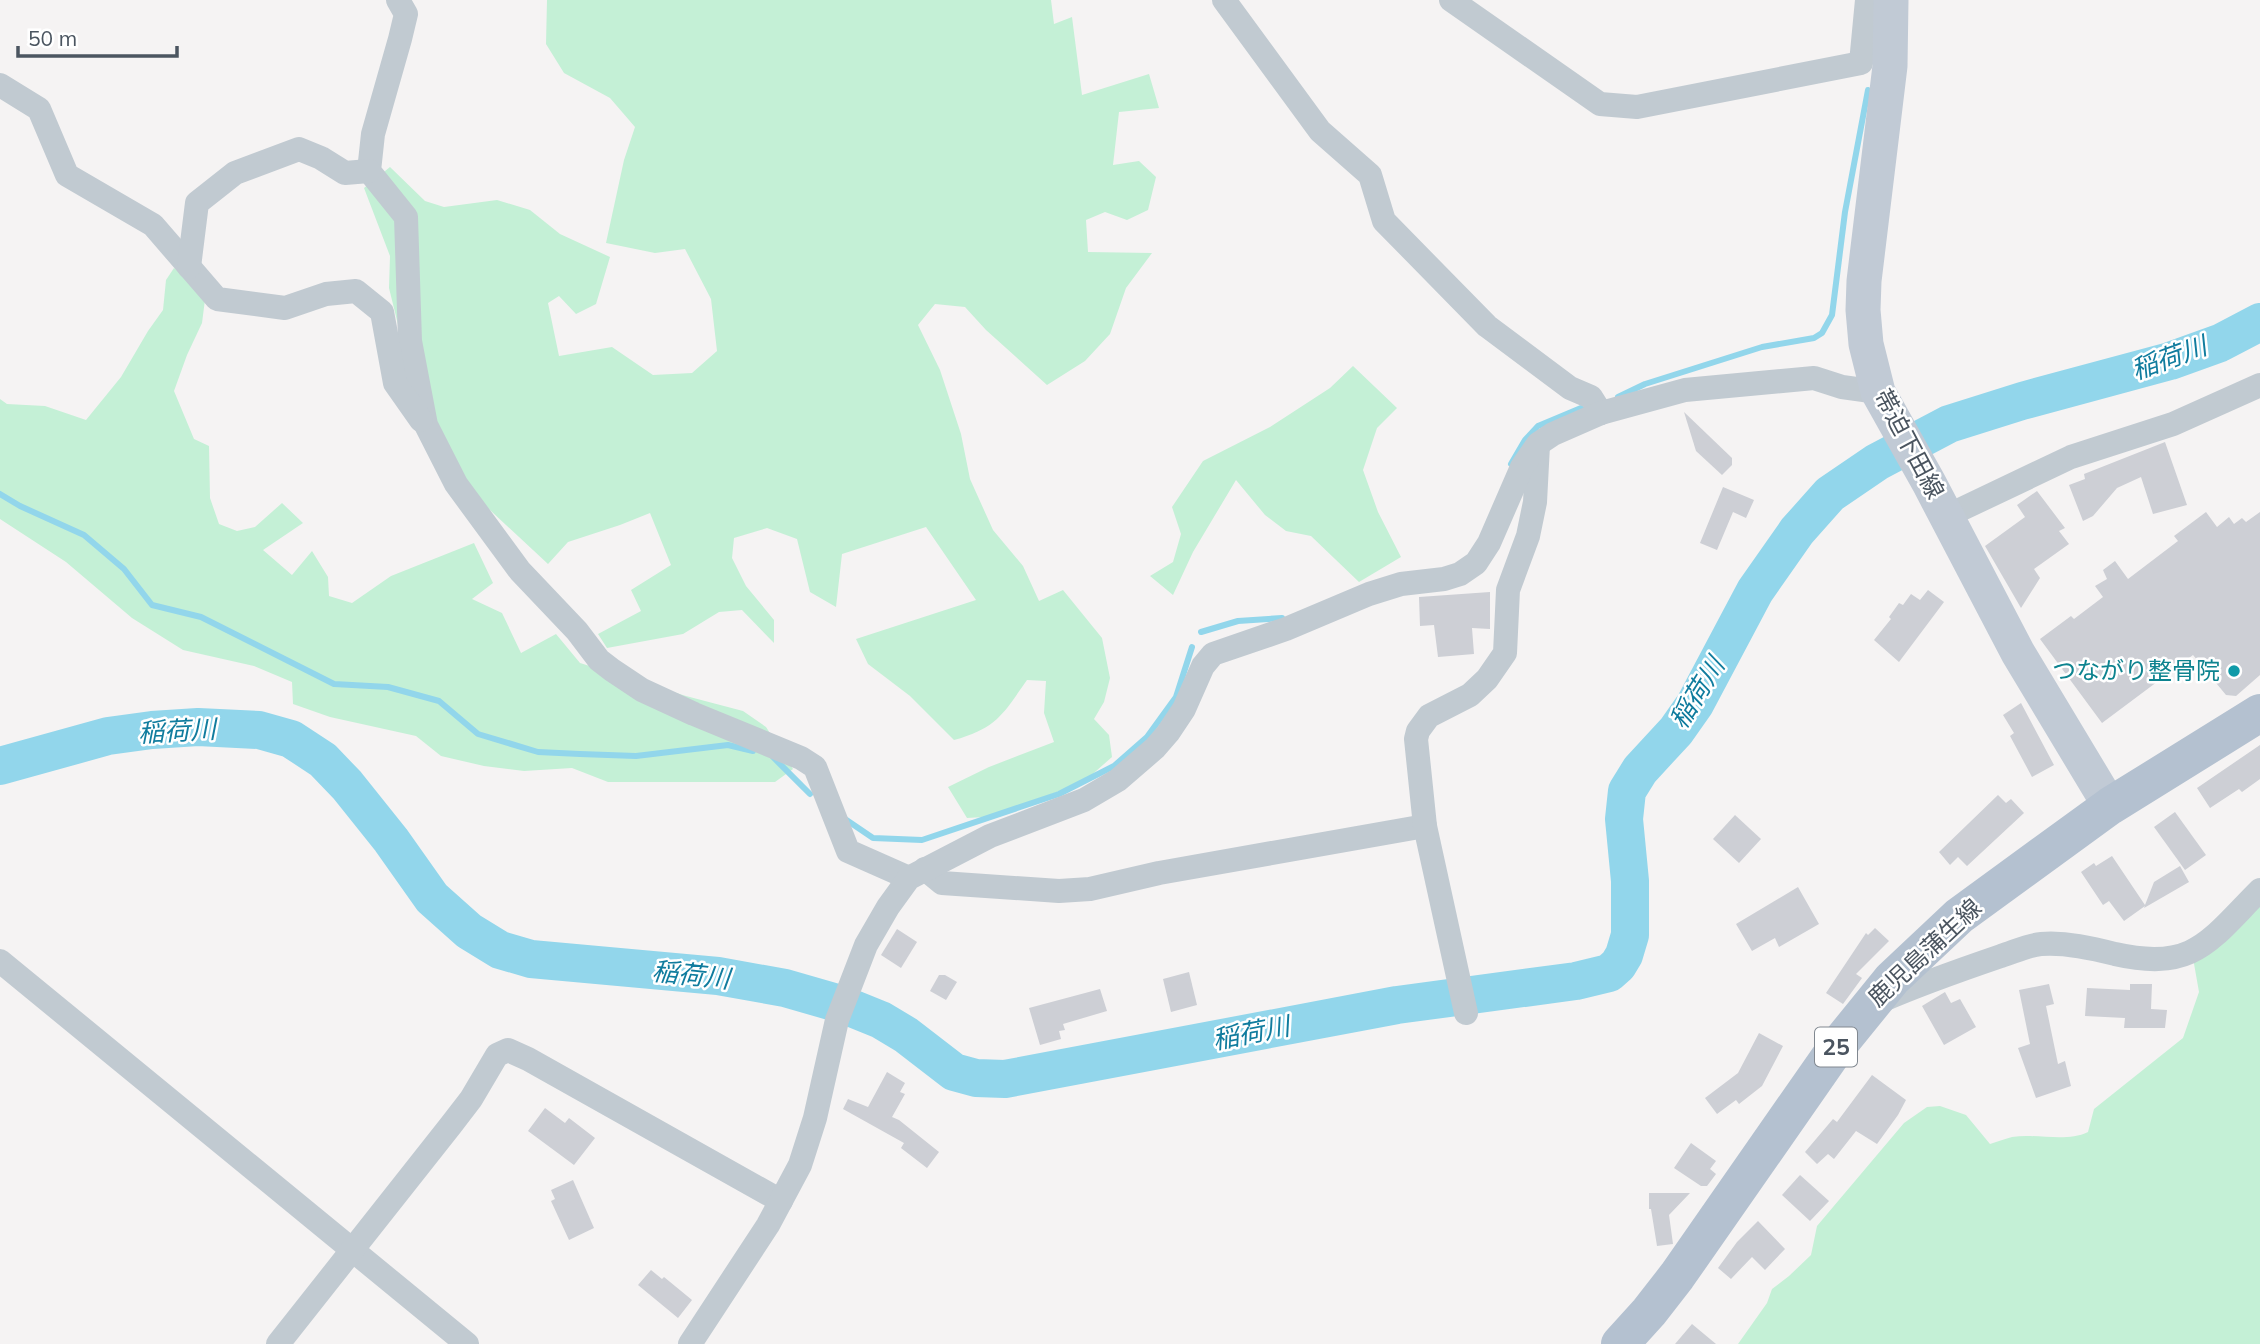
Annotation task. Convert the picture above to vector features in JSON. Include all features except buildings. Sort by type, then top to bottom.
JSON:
[{"type":"main road","name":"帯迫下田線","points":[[1891,0],[1890,66],[1864,291],[1867,344],[1878,392],[1947,516],[2018,653],[2110,806]]},
{"type":"main road","name":"鹿児島蒲生線","points":[[1620,1344],[1677,1276],[1836,1048],[1892,979],[1959,916],[2110,806],[2260,713]]},
{"type":"street","points":[[398,0],[406,14],[373,134],[369,171],[406,217],[410,341],[428,429]]},
{"type":"street","points":[[1224,0],[1320,131],[1370,175],[1384,221],[1487,326],[1570,388],[1591,397],[1601,413]]},
{"type":"street","points":[[1451,0],[1600,104],[1637,107],[1861,63],[1867,0]]},
{"type":"street","points":[[0,85],[39,109],[67,175],[153,225],[217,299],[285,308],[326,294],[356,291],[383,312],[395,383],[428,429],[456,484],[520,571],[577,631],[599,660],[642,690],[801,758],[815,767],[848,851],[942,883],[1038,890],[1090,889],[1159,873],[1426,826]]},
{"type":"street","points":[[189,267],[197,203],[235,173],[299,149],[345,173],[369,171]]},
{"type":"street","points":[[690,1344],[768,1225],[800,1165],[815,1118],[837,1020],[866,945],[883,917],[917,873],[990,836],[1084,800],[1118,780],[1155,748],[1167,733],[1184,709],[1203,666],[1213,654],[1286,629],[1369,594],[1401,584],[1444,579],[1468,569],[1476,563],[1489,543],[1517,477],[1538,444],[1553,434],[1601,413],[1685,390],[1814,378],[1842,387],[1878,392]]},
{"type":"street","points":[[1947,516],[2071,457],[2173,424],[2260,385]]},
{"type":"street","points":[[1466,1013],[1426,826],[1416,740],[1418,731],[1429,716],[1470,695],[1487,679],[1505,653],[1508,590],[1528,536],[1538,444]]},
{"type":"street","points":[[1867,1007],[1940,976],[2039,944],[2063,944],[2095,949],[2141,960],[2164,960],[2187,955],[2208,942],[2260,890]]},
{"type":"street","points":[[0,961],[467,1344]]},
{"type":"street","points":[[278,1344],[471,1099],[497,1055],[508,1050],[781,1201]]},
{"type":"green space","points":[[547,0],[1051,0],[1054,24],[1072,17],[1082,95],[1149,74],[1159,108],[1119,112],[1113,165],[1139,161],[1156,177],[1148,210],[1127,220],[1105,212],[1086,220],[1088,252],[1152,253],[1126,288],[1110,334],[1085,361],[1047,385],[986,330],[965,307],[935,304],[918,325],[940,370],[961,434],[970,479],[993,530],[1023,566],[1039,601],[1063,590],[1102,638],[1110,678],[1104,702],[1094,719],[1109,735],[1112,757],[1087,779],[1001,816],[967,818],[948,787],[989,767],[1054,742],[1044,713],[1046,681],[1027,680],[1012,702],[990,725],[954,740],[910,696],[868,664],[856,639],[976,600],[926,527],[842,554],[836,607],[810,592],[797,539],[767,528],[734,538],[732,558],[746,586],[774,620],[774,643],[742,610],[719,612],[683,634],[607,648],[598,634],[641,611],[631,590],[671,565],[650,513],[568,542],[548,564],[462,484],[407,361],[389,288],[390,256],[364,188],[390,167],[425,201],[444,207],[497,200],[530,210],[560,234],[610,257],[596,304],[576,314],[559,296],[548,303],[559,356],[612,347],[653,375],[692,373],[717,351],[711,299],[685,249],[655,253],[606,243],[624,160],[635,127],[610,98],[564,73],[546,44]]},
{"type":"green space","points":[[174,268],[206,292],[202,323],[174,391],[194,439],[209,446],[210,498],[219,524],[237,531],[255,527],[282,503],[303,523],[263,550],[292,575],[312,551],[328,577],[329,596],[352,603],[391,576],[474,543],[493,583],[472,599],[502,613],[521,653],[556,634],[580,663],[743,711],[766,727],[793,769],[775,782],[608,782],[572,768],[524,771],[484,766],[441,756],[416,736],[330,717],[293,704],[292,682],[254,666],[183,650],[132,618],[66,562],[0,519],[0,399],[7,404],[45,406],[86,420],[121,377],[163,310],[166,280]]},
{"type":"green space","points":[[1353,366],[1397,408],[1377,428],[1363,470],[1378,512],[1401,557],[1359,582],[1311,536],[1286,531],[1265,515],[1236,480],[1193,552],[1173,595],[1150,576],[1173,562],[1181,534],[1172,507],[1203,461],[1270,427],[1330,388]]},
{"type":"green space","points":[[2260,896],[2260,1344],[1738,1344],[1767,1303],[1772,1289],[1811,1255],[1817,1226],[1904,1123],[1927,1107],[1940,1106],[1966,1115],[1990,1144],[2012,1137],[2070,1137],[2088,1132],[2094,1109],[2183,1038],[2199,992],[2193,958]]},
{"type":"waterway","points":[[1618,397],[1645,384],[1762,347],[1814,338],[1822,333],[1832,315],[1845,212],[1868,90]]},
{"type":"waterway","name":"稲荷川","points":[[0,766],[108,736],[152,730],[198,727],[259,730],[291,739],[323,760],[347,785],[391,840],[432,898],[469,931],[500,950],[531,959],[718,976],[785,988],[844,1005],[881,1020],[906,1035],[954,1072],[976,1078],[1005,1079],[1397,1005],[1576,981],[1609,973],[1624,955],[1630,935],[1630,881],[1624,819],[1627,791],[1640,770],[1676,731],[1695,704],[1755,591],[1797,531],[1830,494],[1877,462],[1949,424],[2022,401],[2170,361],[2220,343],[2260,322]]},
{"type":"waterway","points":[[1511,464],[1525,440],[1538,426],[1581,408]]},
{"type":"waterway","points":[[0,494],[84,535],[124,569],[152,605],[201,617],[334,684],[388,687],[439,701],[478,734],[538,752],[636,756],[728,745],[753,751]]},
{"type":"waterway","points":[[1201,632],[1238,621],[1282,618]]},
{"type":"waterway","points":[[845,819],[873,838],[922,840],[1059,794],[1114,766],[1147,737],[1176,697],[1192,647]]},
{"type":"waterway","points":[[773,757],[810,794]]},
{"type":"place","name":"つながり整骨院","points":[[2234,671]]}]
